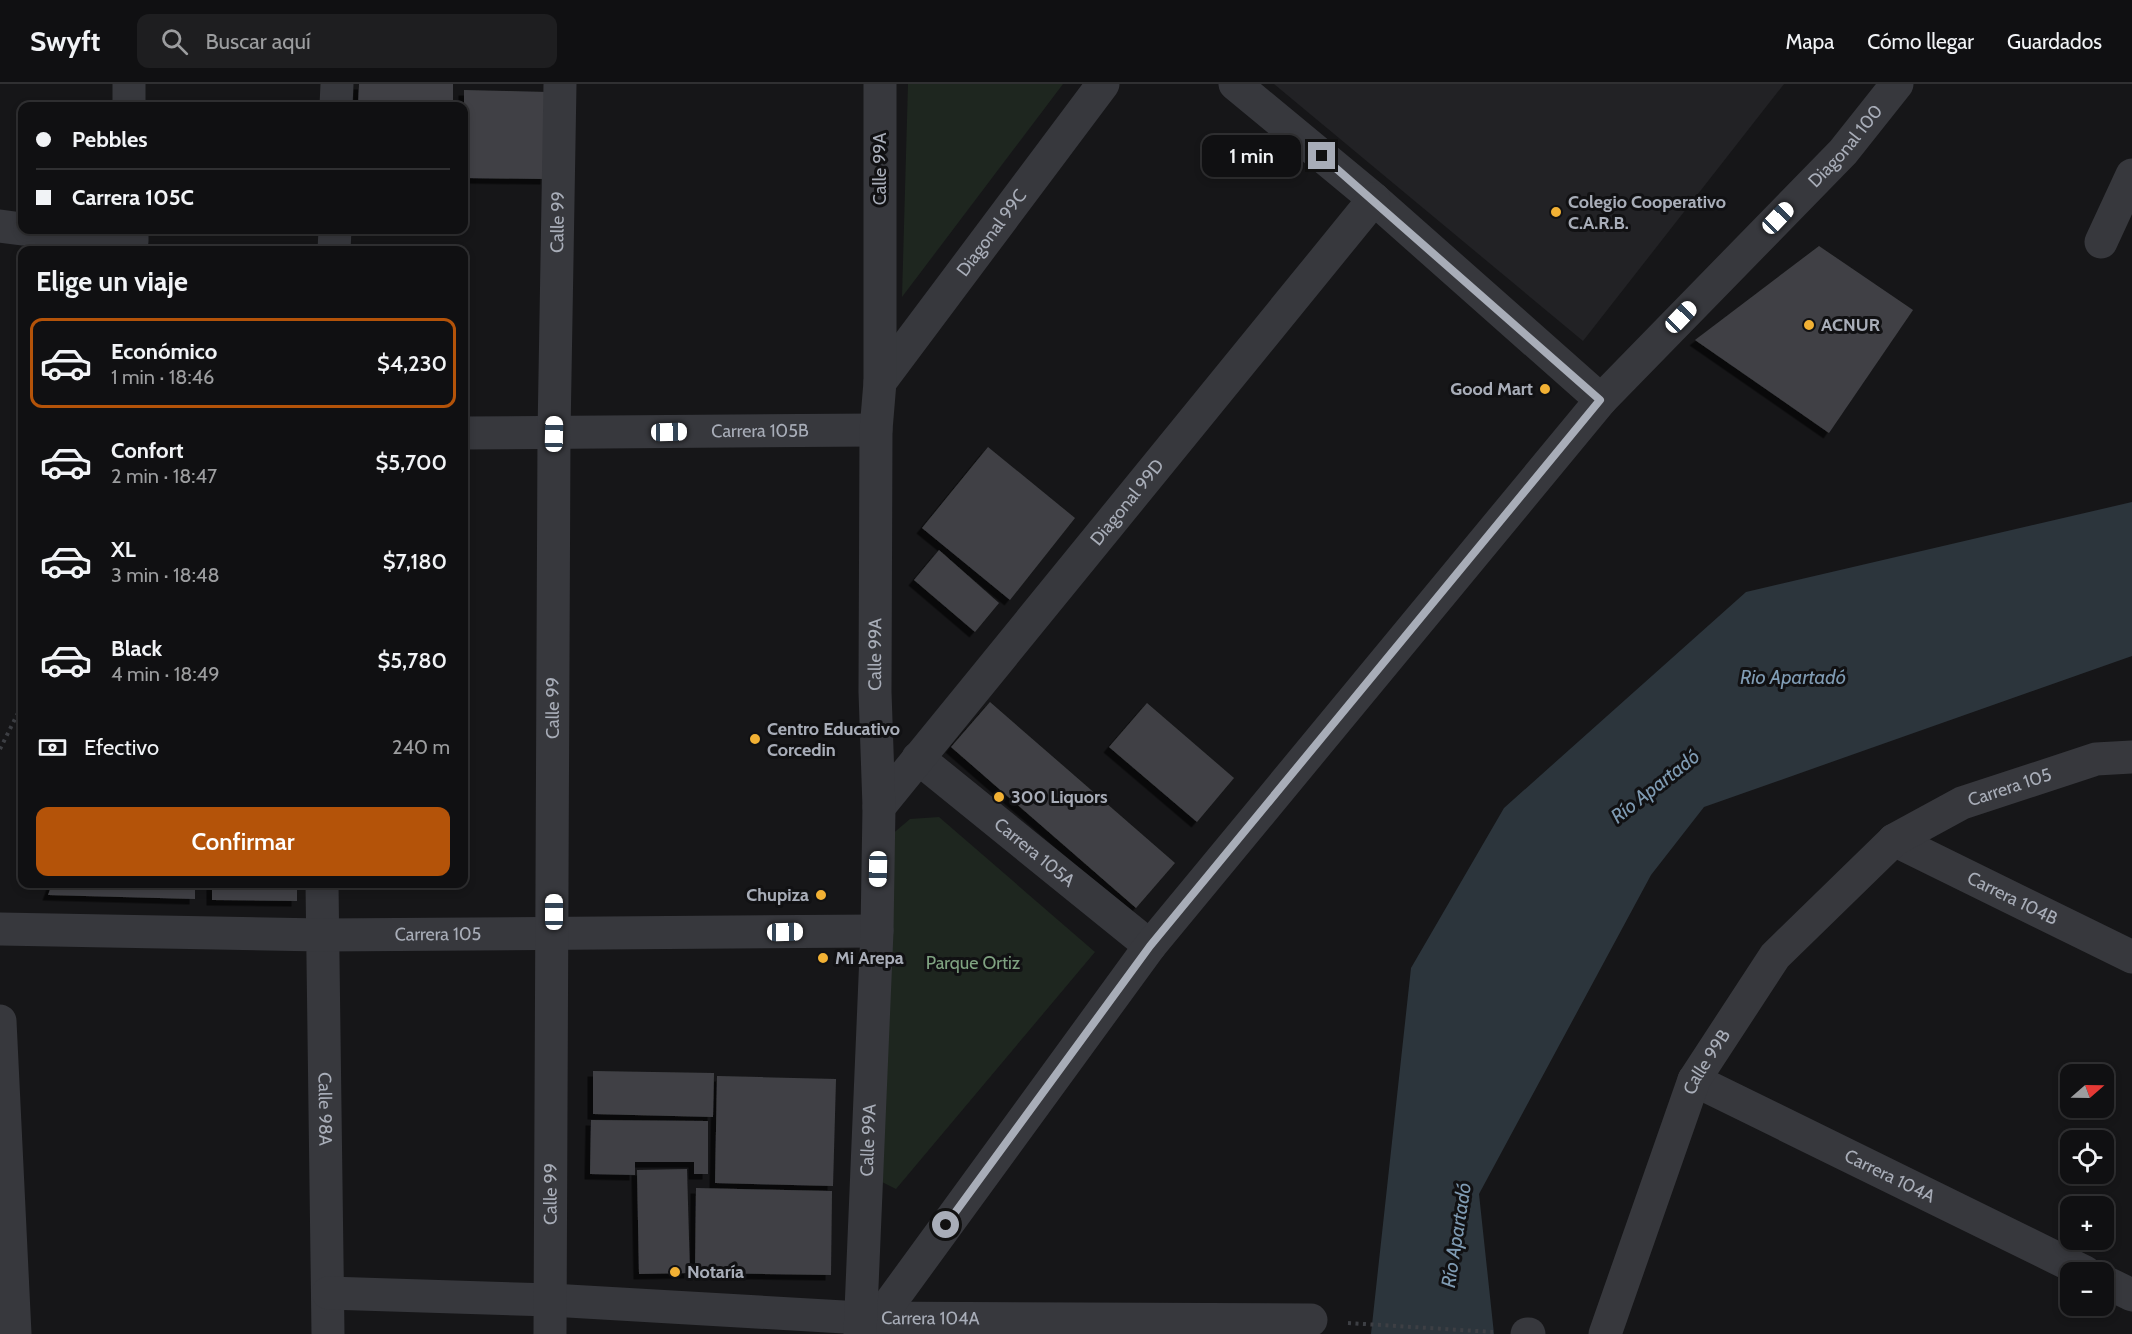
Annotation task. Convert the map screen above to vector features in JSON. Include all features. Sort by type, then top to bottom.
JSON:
[{"type":"street","points":[[129,84],[129,102]]},
{"type":"street","points":[[336,102],[337,84]]},
{"type":"street","name":"Calle 99","points":[[550,1334],[554,935],[554,434],[560,84]]},
{"type":"street","name":"Calle 99A","points":[[867,1323],[879,807],[875,692],[876,430],[880,382],[880,84]]},
{"type":"street","name":"Diagonal 99C","points":[[880,382],[1103,84]]},
{"type":"street","points":[[1235,84],[1374,199],[1600,400]]},
{"type":"street","name":"Diagonal 100","points":[[867,1323],[1150,946],[1600,400],[1843,152],[1897,84]]},
{"type":"street","points":[[2101,242],[2132,175]]},
{"type":"street","name":"Diagonal 99D","points":[[879,807],[1374,199]]},
{"type":"street","points":[[0,226],[18,228]]},
{"type":"street","points":[[112,234],[132,235]]},
{"type":"street","name":"Carrera 105B","points":[[468,433],[876,430]]},
{"type":"street","name":"Carrera 105","points":[[1894,840],[1962,803],[2096,759],[2132,757]]},
{"type":"street","name":"Carrera 105A","points":[[918,758],[1150,946]]},
{"type":"street","name":"Carrera 104B","points":[[1894,840],[2132,957]]},
{"type":"street","name":"Calle 99B","points":[[1605,1334],[1694,1080],[1775,956],[1894,840]]},
{"type":"street","name":"Calle 98A","points":[[322,888],[328,1334]]},
{"type":"street","name":"Carrera 105","points":[[0,930],[322,935],[877,931]]},
{"type":"street","points":[[0,1021],[3,1145],[15,1334]]},
{"type":"street","name":"Carrera 104A","points":[[1694,1080],[2065,1262]]},
{"type":"street","points":[[2114,1286],[2132,1295]]},
{"type":"street","name":"Carrera 104A","points":[[328,1293],[551,1300],[867,1323],[1326,1322]]},
{"type":"path","points":[[0,749],[18,713]]},
{"type":"path","points":[[1326,1322],[1528,1334]]},
{"type":"shaded area","name":"Colegio Cooperativo C.A.R.B.","points":[[1274,84],[1784,84],[1583,341]]},
{"type":"green space","points":[[908,84],[1063,84],[902,297]]},
{"type":"green space","name":"Parque Ortiz","points":[[939,817],[1095,952],[896,1189],[882,1182],[890,836],[910,819]]},
{"type":"water","name":"Rio Apartadó","points":[[2132,502],[2132,656],[1704,807],[1651,875],[1479,1194],[1494,1334],[1371,1334],[1411,968],[1504,808],[1746,592]]},
{"type":"building","points":[[359,84],[453,84],[453,102],[358,102]]},
{"type":"building","points":[[464,90],[548,92],[546,179],[468,178],[468,102],[464,102]]},
{"type":"building","name":"ACNUR","points":[[1819,246],[1913,310],[1829,433],[1695,340]]},
{"type":"building","points":[[988,447],[1075,518],[1010,600],[922,528]]},
{"type":"building","points":[[939,550],[999,603],[975,632],[914,580]]},
{"type":"building","points":[[990,702],[1175,863],[1136,908],[951,747]]},
{"type":"building","points":[[1147,703],[1234,778],[1197,822],[1109,747]]},
{"type":"building","points":[[51,888],[195,888],[195,899],[48,895]]},
{"type":"building","points":[[212,888],[297,888],[297,901],[212,900]]},
{"type":"building","points":[[593,1071],[714,1073],[713,1117],[593,1114]]},
{"type":"building","points":[[717,1076],[836,1079],[833,1186],[715,1183]]},
{"type":"building","points":[[591,1120],[708,1121],[708,1174],[694,1174],[694,1162],[635,1162],[635,1175],[590,1174]]},
{"type":"building","points":[[687,1169],[690,1273],[639,1274],[637,1170]]},
{"type":"building","points":[[696,1188],[832,1191],[831,1275],[695,1273]]},
{"type":"place","name":"Colegio Cooperativo C.A.R.B.","points":[[1556,212]]},
{"type":"place","name":"ACNUR","points":[[1809,325]]},
{"type":"place","name":"Good Mart","points":[[1545,389]]},
{"type":"place","name":"Centro Educativo Corcedin","points":[[755,739]]},
{"type":"place","name":"300 Liquors","points":[[999,797]]},
{"type":"place","name":"Chupiza","points":[[821,895]]},
{"type":"place","name":"Mi Arepa","points":[[823,958]]},
{"type":"place","name":"Notaría","points":[[675,1272]]},
{"type":"route","points":[[946,1225],[1150,946],[1600,400],[1374,199],[1322,156]]},
{"type":"water label","name":"Río Apartadó","points":[[1655,786]]},
{"type":"water label","name":"Río Apartadó","points":[[1456,1235]]}]
